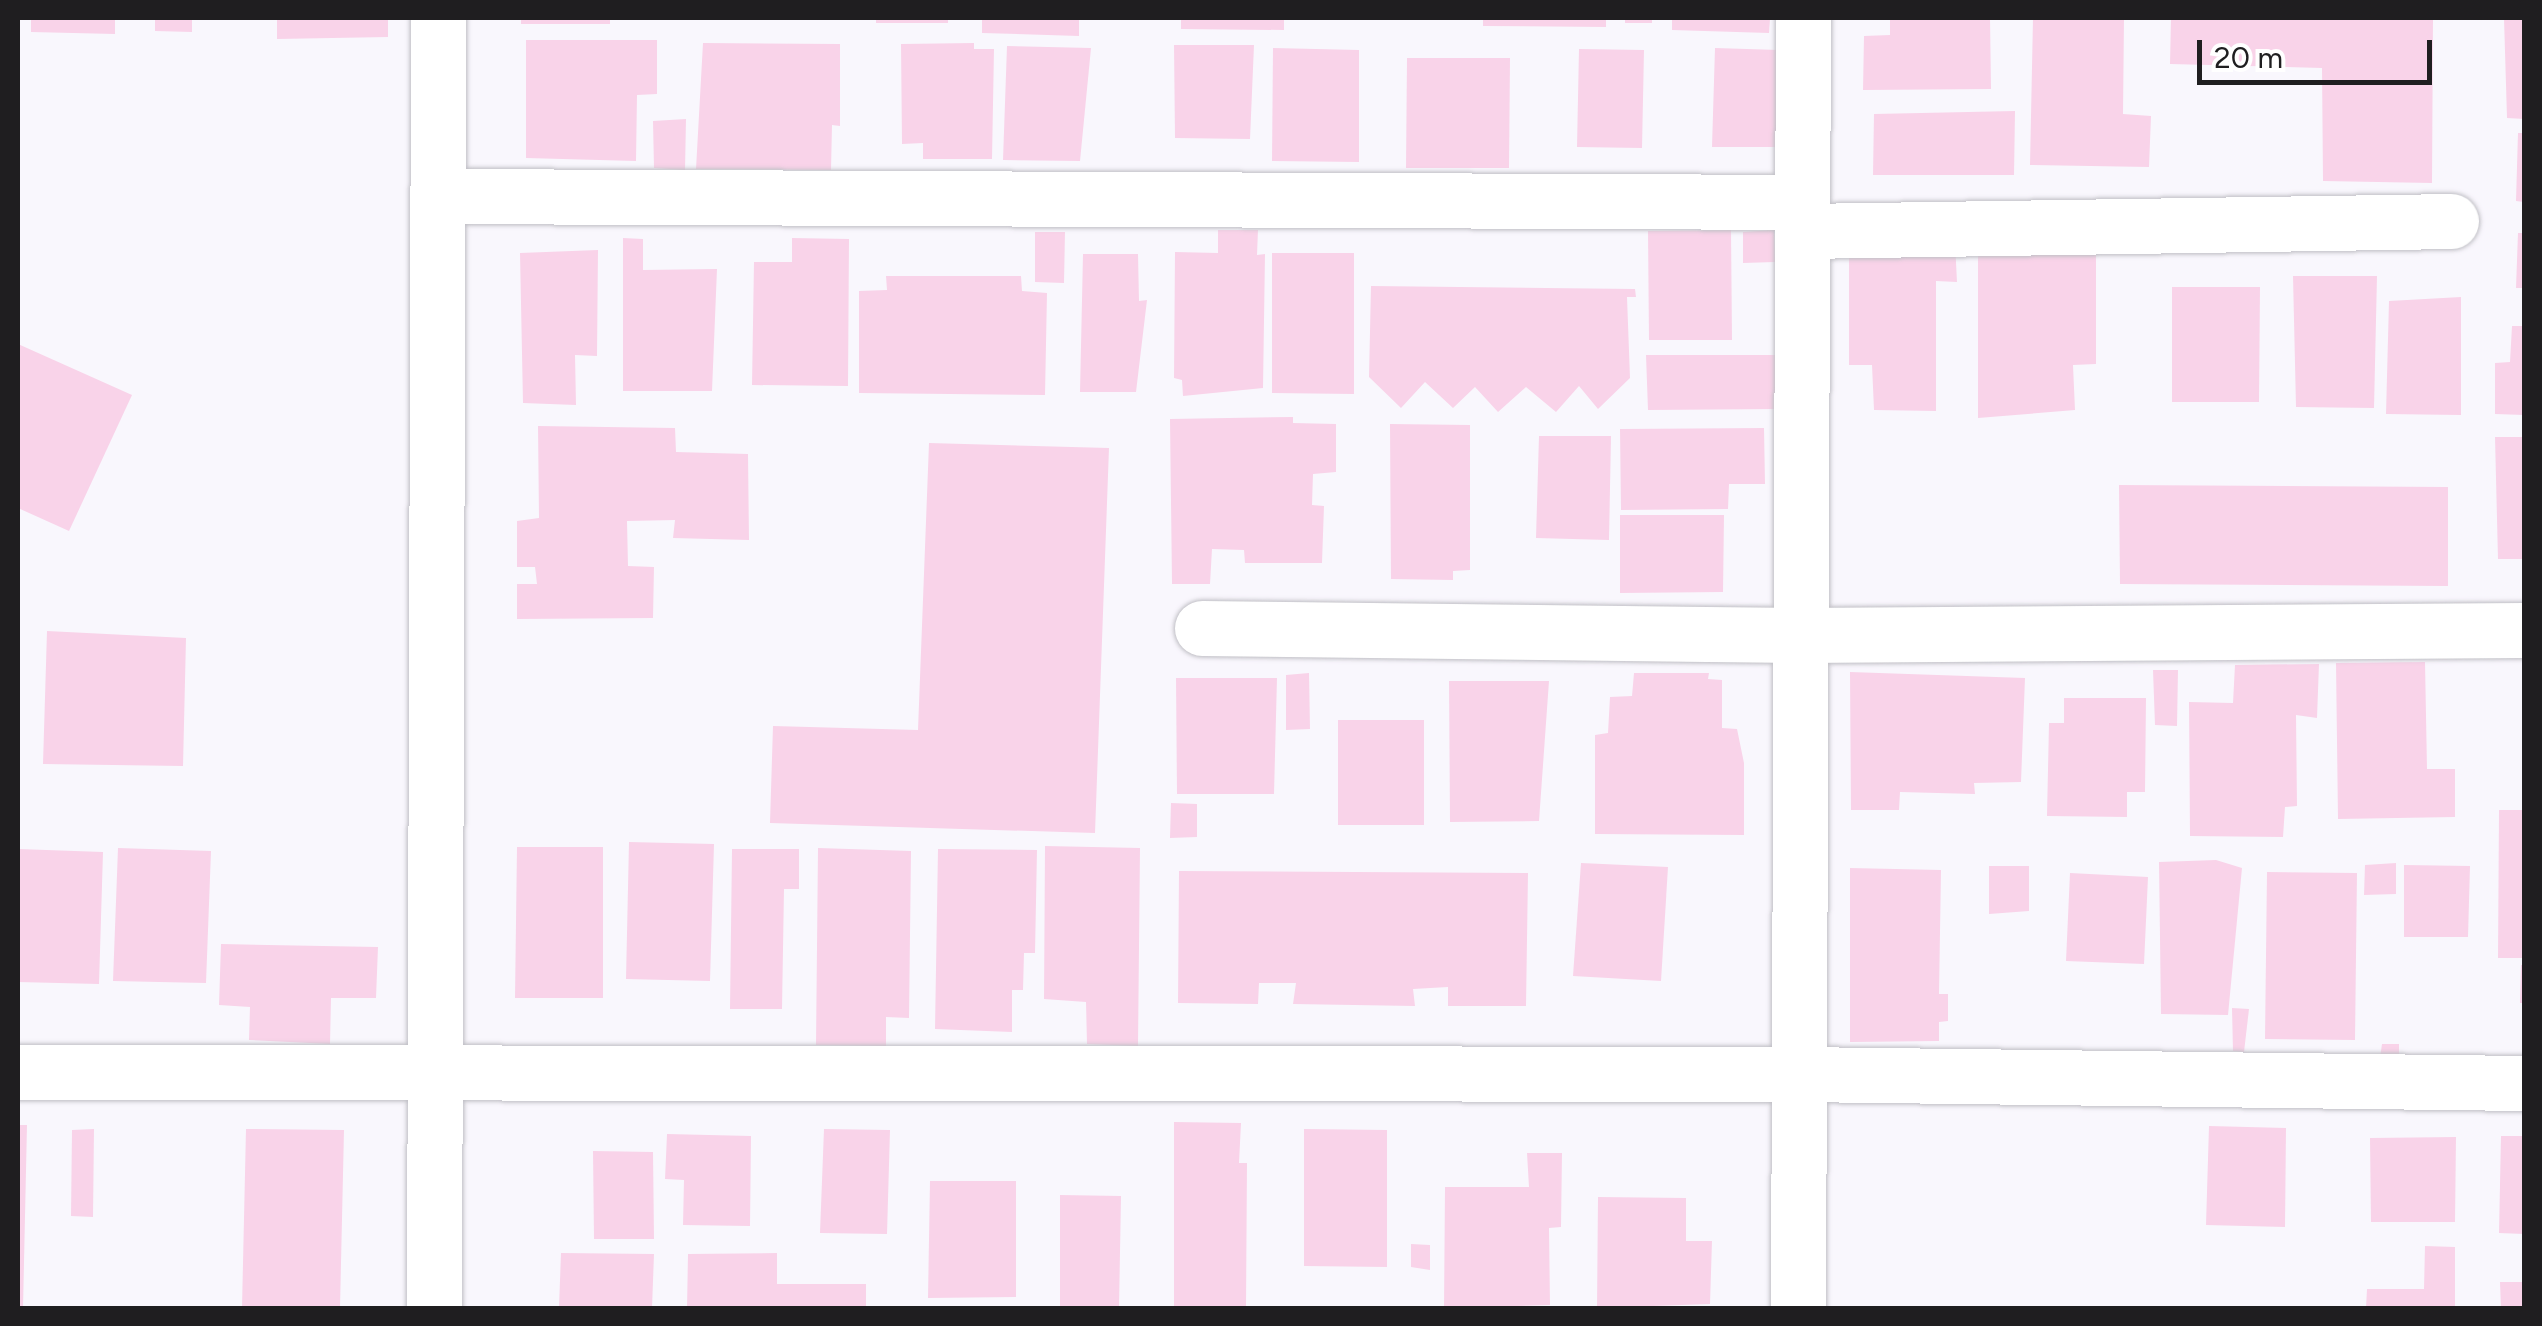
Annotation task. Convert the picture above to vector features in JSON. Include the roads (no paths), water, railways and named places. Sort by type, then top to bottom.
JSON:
[{"type":"street","points":[[434,1308],[438,18]]},
{"type":"street","points":[[1798,1308],[1803,18]]},
{"type":"street","points":[[438,196],[1802,216],[2451,221]]},
{"type":"street","points":[[1202,628],[1800,634],[2524,630]]},
{"type":"street","points":[[18,1072],[1798,1074],[2524,1083]]}]
